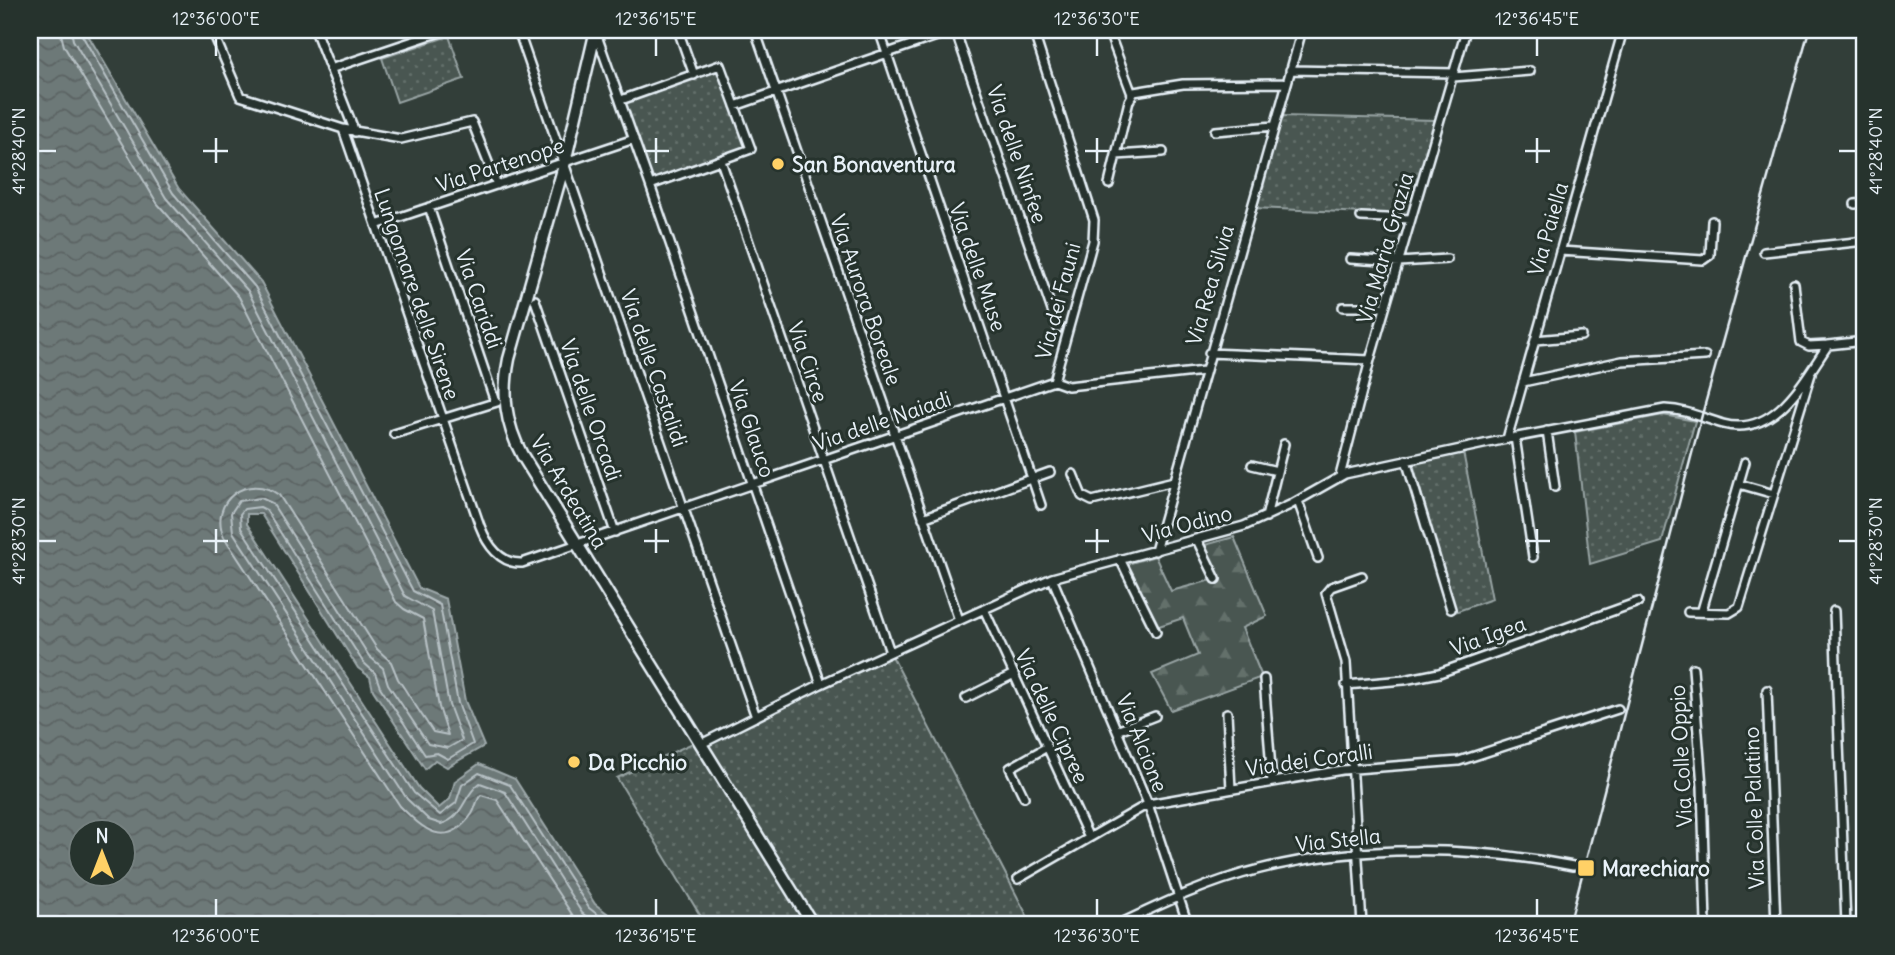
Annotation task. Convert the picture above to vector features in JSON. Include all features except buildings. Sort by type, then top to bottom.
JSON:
[{"type":"main road","name":"Via Ardeatina","points":[[596,31],[565,162],[512,344],[500,403],[522,455],[813,925]]},
{"type":"street","points":[[212,30],[240,96],[343,129],[401,139],[472,122],[497,185]]},
{"type":"street","points":[[315,30],[355,132]]},
{"type":"street","points":[[330,69],[446,30]]},
{"type":"street","name":"Via delle Castalidi","points":[[518,30],[756,717]]},
{"type":"street","points":[[678,30],[694,75]]},
{"type":"street","name":"Via Aurora Boreale","points":[[755,30],[959,620]]},
{"type":"street","name":"Via delle Muse","points":[[879,30],[1041,505]]},
{"type":"street","points":[[735,106],[955,30]]},
{"type":"street","name":"Via delle Ninfee","points":[[955,30],[1058,328]]},
{"type":"street","name":"Via dei Fauni","points":[[1033,30],[1093,208],[1095,225],[1093,242],[1054,381]]},
{"type":"street","points":[[1108,30],[1132,94],[1109,184]]},
{"type":"street","name":"Via Rea Silvia","points":[[1155,551],[1302,30]]},
{"type":"street","name":"Via Maria Grazia","points":[[1340,476],[1370,360],[1466,30]]},
{"type":"street","name":"Via Paiella","points":[[1511,438],[1523,382],[1623,30]]},
{"type":"street","points":[[596,31],[621,100],[720,65],[751,149],[650,185]]},
{"type":"street","points":[[1290,70],[1454,75],[1530,71]]},
{"type":"street","points":[[1132,94],[1176,85],[1286,83]]},
{"type":"street","name":"Via Glauco","points":[[621,100],[821,684]]},
{"type":"street","points":[[1215,131],[1274,127]]},
{"type":"street","name":"Lungomare delle Sirene","points":[[343,129],[482,532],[500,556],[511,563],[522,564],[578,544]]},
{"type":"street","name":"Via Partenope","points":[[376,225],[634,139]]},
{"type":"street","points":[[1116,155],[1163,152]]},
{"type":"street","name":"Via Circe","points":[[721,161],[890,652]]},
{"type":"street","points":[[1855,204],[1865,203]]},
{"type":"street","name":"Via Cariddi","points":[[429,207],[500,403]]},
{"type":"street","points":[[1361,217],[1411,219]]},
{"type":"street","points":[[1560,251],[1703,260],[1710,255],[1713,221]]},
{"type":"street","points":[[1763,252],[1865,241]]},
{"type":"street","points":[[1350,259],[1399,262],[1447,259]]},
{"type":"street","points":[[1794,284],[1801,342],[1809,346],[1865,341]]},
{"type":"street","name":"Via delle Orcadi","points":[[535,300],[615,532]]},
{"type":"street","points":[[1343,307],[1385,307]]},
{"type":"street","points":[[1535,340],[1581,335]]},
{"type":"street","name":"Via Odino","points":[[701,744],[821,684],[1052,578],[1198,540],[1266,517],[1340,476],[1511,438],[1665,409],[1686,410],[1733,425],[1764,421],[1788,401],[1828,345]]},
{"type":"street","points":[[1209,353],[1370,360]]},
{"type":"street","points":[[1523,382],[1622,361],[1705,356]]},
{"type":"street","points":[[1688,612],[1702,610],[1713,614],[1729,613],[1739,607],[1813,367]]},
{"type":"street","name":"Via delle Naiadi","points":[[578,544],[1054,381],[1068,386],[1204,371]]},
{"type":"street","points":[[394,434],[500,403]]},
{"type":"street","points":[[1547,431],[1555,487]]},
{"type":"street","points":[[1511,438],[1533,557]]},
{"type":"street","points":[[1266,517],[1284,444]]},
{"type":"street","points":[[1406,460],[1451,609]]},
{"type":"street","points":[[1702,610],[1745,462]]},
{"type":"street","points":[[1252,465],[1277,471]]},
{"type":"street","points":[[923,518],[1050,472]]},
{"type":"street","points":[[1073,474],[1082,496],[1092,501],[1174,481]]},
{"type":"street","points":[[1739,484],[1774,494]]},
{"type":"street","points":[[1298,501],[1318,558]]},
{"type":"street","points":[[1198,540],[1216,579]]},
{"type":"street","name":"Via Odino","points":[[1120,559],[1156,632]]},
{"type":"street","points":[[1362,576],[1331,587],[1326,593],[1345,656],[1362,925]]},
{"type":"street","name":"Via Alcione","points":[[1052,578],[1119,730],[1148,804],[1188,925]]},
{"type":"street","name":"Via Igea","points":[[1346,685],[1434,674],[1638,601]]},
{"type":"street","name":"Via delle Cipree","points":[[984,608],[1089,838]]},
{"type":"street","points":[[1834,611],[1846,925]]},
{"type":"street","name":"Via Colle Oppio","points":[[1693,668],[1702,786],[1706,925]]},
{"type":"street","points":[[966,698],[1014,674]]},
{"type":"street","points":[[1264,679],[1272,782]]},
{"type":"street","name":"Via Colle Palatino","points":[[1767,690],[1776,925]]},
{"type":"street","name":"Via dei Coralli","points":[[1018,879],[1148,804],[1352,769],[1459,761],[1618,709]]},
{"type":"street","points":[[1227,713],[1231,789]]},
{"type":"street","points":[[1119,730],[1155,716]]},
{"type":"street","points":[[1024,797],[1010,768],[1047,747]]},
{"type":"street","name":"Via Stella","points":[[1117,925],[1179,896],[1263,868],[1357,853],[1474,853],[1573,866]]},
{"type":"green space","points":[[449,36],[464,79],[397,102],[382,58]]},
{"type":"green space","points":[[720,65],[751,149],[650,185],[621,100]]},
{"type":"green space","points":[[1282,116],[1435,120],[1408,215],[1254,208]]},
{"type":"green space","points":[[1663,415],[1695,421],[1662,542],[1590,564],[1575,432]]},
{"type":"green space","points":[[1463,452],[1492,599],[1455,612],[1413,464]]},
{"type":"green space","points":[[1234,537],[1267,616],[1242,628],[1262,677],[1171,710],[1152,674],[1198,655],[1183,618],[1159,626],[1127,564],[1155,556],[1171,591],[1219,578],[1205,545]]},
{"type":"green space","points":[[890,652],[1032,925],[706,925],[617,778]]},
{"type":"water","points":[[30,30],[85,30],[179,189],[261,282],[419,588],[446,599],[465,701],[484,746],[447,767],[435,760],[425,769],[373,690],[370,677],[358,668],[261,514],[247,514],[247,524],[419,788],[439,808],[450,799],[455,781],[479,764],[515,779],[595,904],[623,925],[30,925]]},
{"type":"railway","points":[[1569,925],[1702,415],[1809,30]]},
{"type":"place","name":"San Bonaventura","points":[[778,164]]},
{"type":"place","name":"Da Picchio","points":[[574,762]]},
{"type":"place","name":"Marechiaro","points":[[1586,868]]}]
